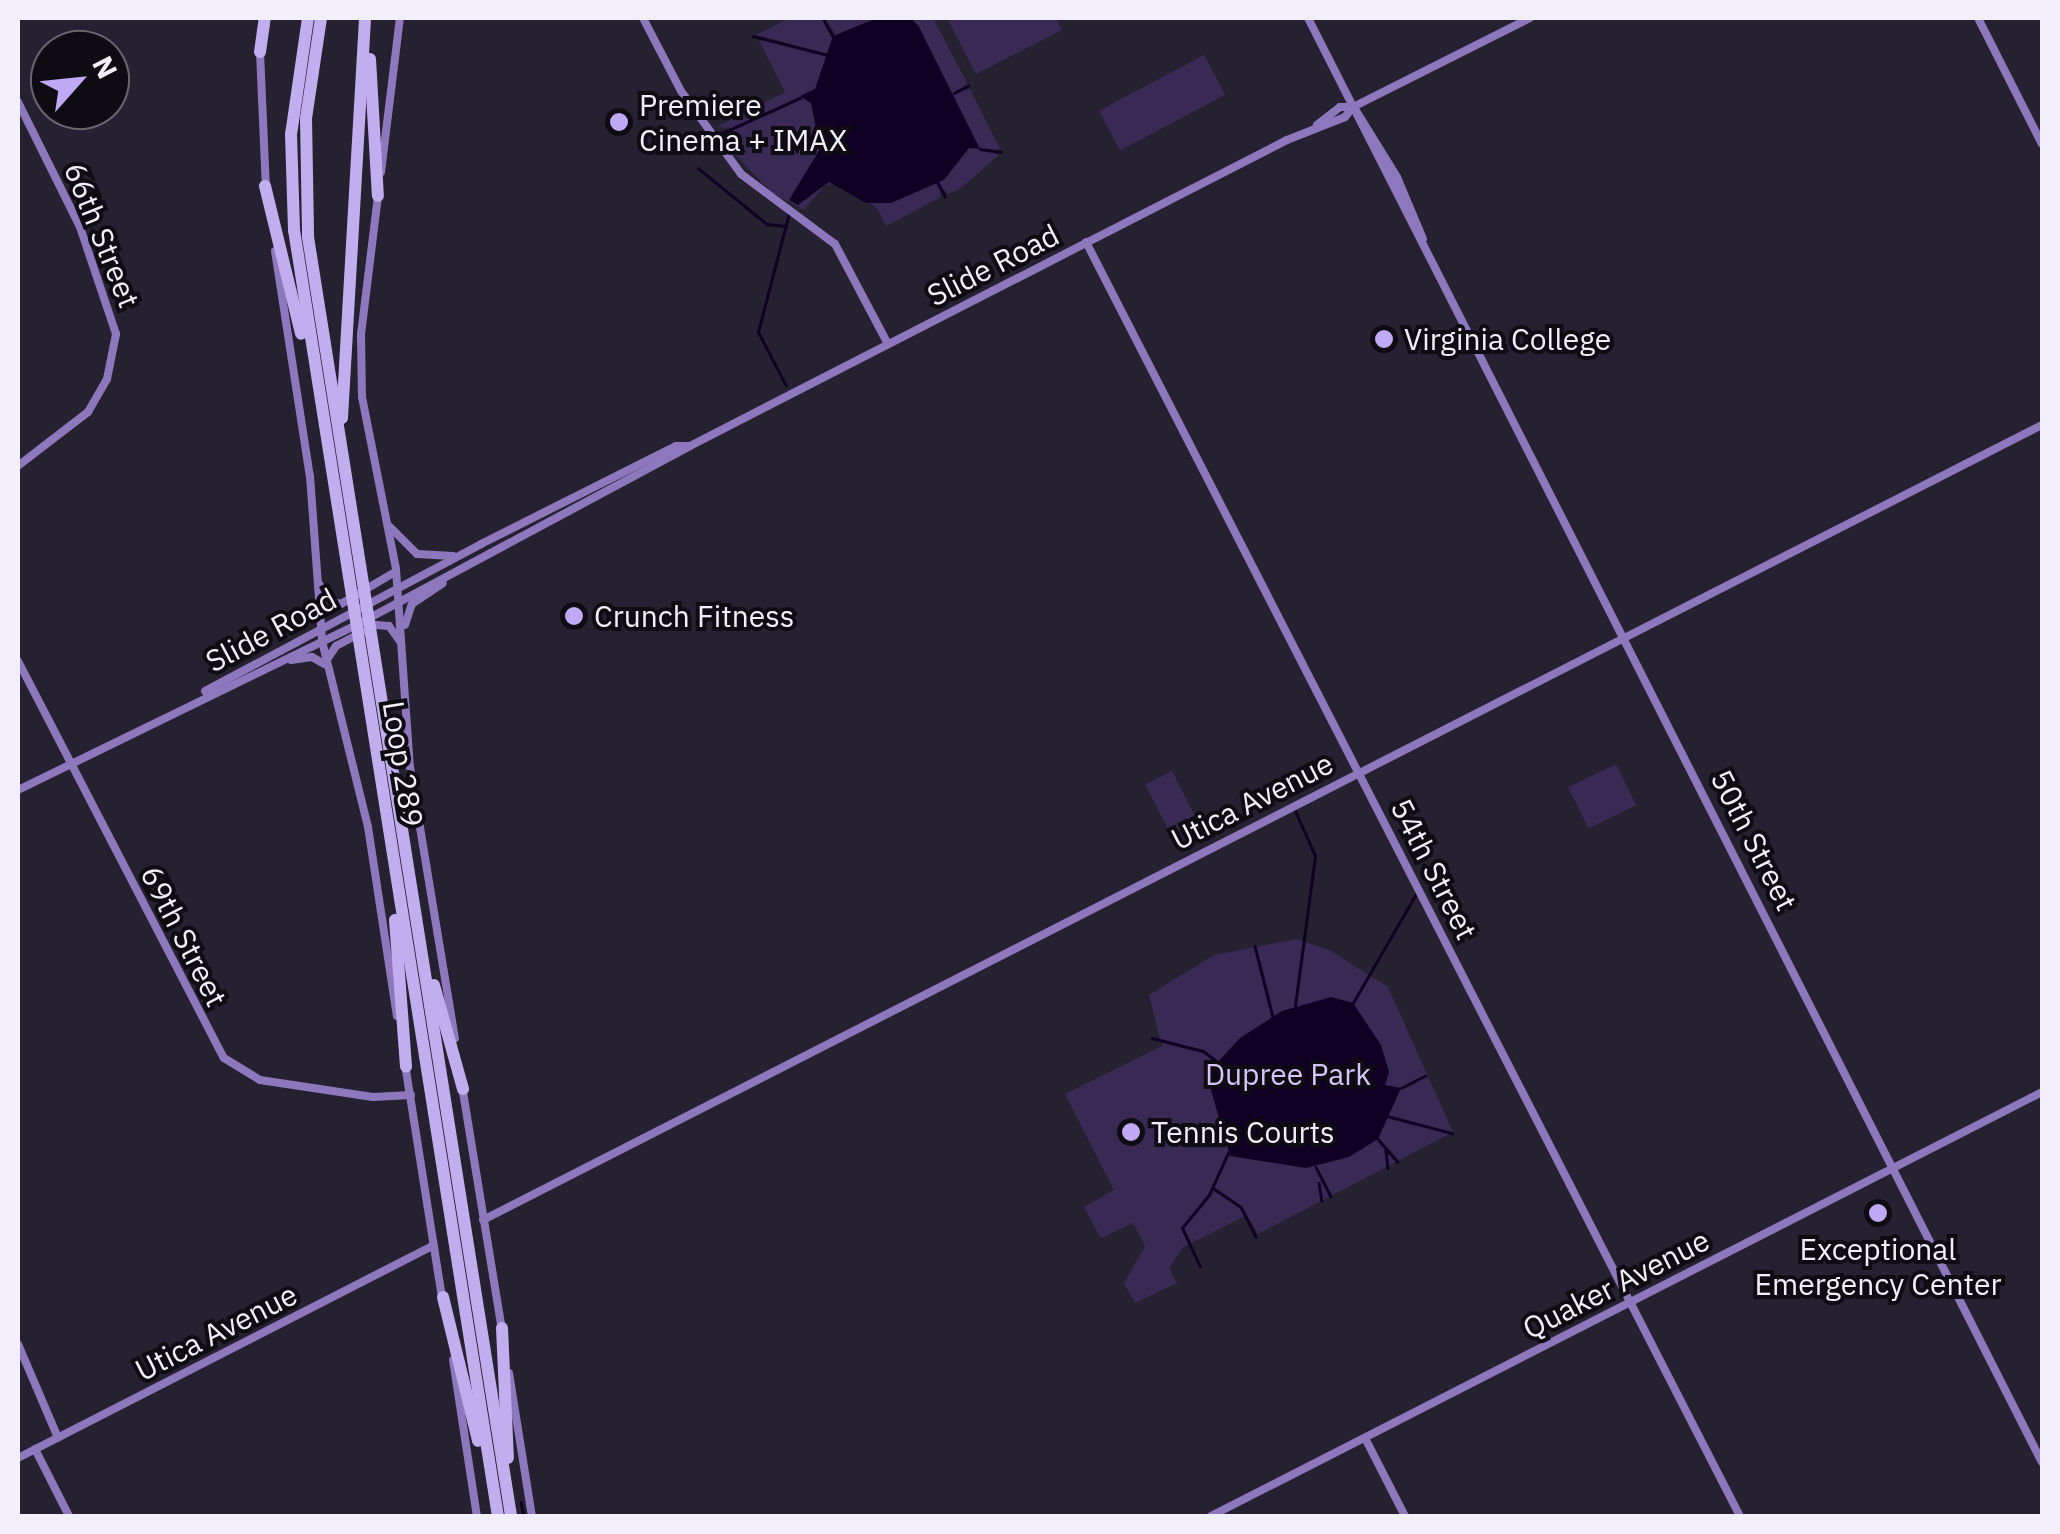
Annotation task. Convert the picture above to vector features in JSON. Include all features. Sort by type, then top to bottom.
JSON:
[{"type":"highway","points":[[260,52],[263,18]]},
{"type":"highway","points":[[291,154],[287,106],[299,18]]},
{"type":"highway","name":"Loop 289","points":[[308,18],[291,154],[294,230],[320,403],[406,864],[503,1515]]},
{"type":"highway","name":"Loop 289","points":[[321,18],[307,97],[304,201],[349,505],[355,581]]},
{"type":"highway","points":[[349,505],[342,366],[365,18]]},
{"type":"highway","points":[[365,18],[378,196]]},
{"type":"highway","points":[[265,186],[320,403]]},
{"type":"highway","name":"Loop 289","points":[[366,649],[390,838],[503,1515]]},
{"type":"highway","points":[[390,838],[406,1068]]},
{"type":"highway","points":[[406,864],[462,1089]]},
{"type":"highway","points":[[442,1298],[503,1515]]},
{"type":"highway","points":[[502,1328],[503,1515]]},
{"type":"main road","points":[[400,18],[360,366],[396,569],[410,767],[532,1516]]},
{"type":"main road","points":[[642,18],[680,90],[741,174],[835,244],[888,344]]},
{"type":"main road","name":"50th Street","points":[[1308,18],[1353,107],[1367,119],[1425,230],[1424,239],[2042,1462]]},
{"type":"main road","name":"Slide Road","points":[[198,697],[263,670],[400,602],[690,446],[1317,125],[1345,117],[1353,107],[1530,18]]},
{"type":"main road","points":[[1978,18],[2042,144]]},
{"type":"main road","points":[[260,52],[265,186],[309,465],[320,628],[368,827],[477,1516]]},
{"type":"main road","name":"66th Street","points":[[18,102],[80,226],[115,318],[115,355],[104,387],[63,433],[18,466]]},
{"type":"main road","name":"54th Street","points":[[1086,242],[1740,1516]]},
{"type":"main road","name":"Utica Avenue","points":[[484,1220],[2042,425]]},
{"type":"main road","name":"Slide Road","points":[[18,790],[467,552],[676,446],[690,446]]},
{"type":"main road","points":[[384,514],[416,554],[444,559],[467,552]]},
{"type":"main road","points":[[317,580],[327,598],[342,604],[390,580],[396,569]]},
{"type":"main road","points":[[403,644],[410,607],[449,577]]},
{"type":"main road","points":[[327,665],[336,646],[380,624],[403,644]]},
{"type":"main road","points":[[263,670],[305,656],[327,665]]},
{"type":"main road","name":"69th Street","points":[[18,660],[230,1064],[274,1083],[373,1097],[410,1095]]},
{"type":"main road","name":"Quaker Avenue","points":[[1211,1516],[2042,1092]]},
{"type":"main road","name":"Utica Avenue","points":[[18,1458],[434,1246]]},
{"type":"main road","points":[[18,1344],[58,1438]]},
{"type":"main road","points":[[1365,1438],[1405,1516]]},
{"type":"main road","points":[[34,1450],[68,1516]]},
{"type":"green space","points":[[790,18],[822,18],[832,38],[835,33],[825,18],[933,18],[967,83],[954,93],[970,89],[1000,149],[987,149],[999,155],[961,188],[948,194],[939,184],[941,197],[886,226],[877,208],[838,184],[825,185],[804,210],[771,192],[725,144],[721,135],[732,128],[716,127],[785,92],[759,40],[828,54],[756,35]]},
{"type":"green space","points":[[947,18],[1056,18],[1062,30],[976,74]]},
{"type":"green space","points":[[1204,55],[1225,95],[1120,151],[1099,111]]},
{"type":"green space","points":[[1616,764],[1636,805],[1589,829],[1568,787]]},
{"type":"green space","points":[[1172,771],[1197,820],[1170,834],[1145,785]]},
{"type":"green space","name":"Dupree Park","points":[[1297,939],[1331,951],[1388,987],[1453,1132],[1258,1234],[1247,1215],[1182,1248],[1169,1268],[1177,1283],[1135,1303],[1124,1283],[1145,1246],[1133,1223],[1101,1238],[1097,1232],[1084,1207],[1114,1190],[1065,1094],[1162,1046],[1149,995],[1214,955]]},
{"type":"shaded area","points":[[877,18],[911,18],[919,27],[980,149],[969,148],[944,180],[891,203],[866,203],[829,182],[798,205],[789,200],[820,149],[811,103],[800,96],[815,89],[833,36]]},
{"type":"shaded area","points":[[1331,997],[1353,1003],[1381,1045],[1389,1072],[1385,1085],[1401,1088],[1378,1139],[1349,1157],[1306,1168],[1230,1156],[1211,1090],[1215,1065],[1240,1038],[1282,1011]]},
{"type":"waterway","points":[[823,18],[833,36]]},
{"type":"waterway","points":[[753,36],[828,55]]},
{"type":"waterway","points":[[954,93],[968,86]]},
{"type":"waterway","points":[[718,135],[800,98]]},
{"type":"waterway","points":[[980,149],[1001,152]]},
{"type":"waterway","points":[[698,168],[767,224],[785,226]]},
{"type":"waterway","points":[[938,183],[945,196]]},
{"type":"waterway","points":[[786,386],[758,332],[789,213]]},
{"type":"waterway","points":[[1295,811],[1315,856],[1295,1006]]},
{"type":"waterway","points":[[1353,1003],[1416,894]]},
{"type":"waterway","points":[[1255,946],[1273,1017]]},
{"type":"waterway","points":[[1152,1038],[1203,1051],[1218,1062]]},
{"type":"waterway","points":[[1401,1088],[1425,1076]]},
{"type":"waterway","points":[[1387,1116],[1452,1133]]},
{"type":"waterway","points":[[1378,1139],[1398,1162]]},
{"type":"waterway","points":[[1386,1150],[1388,1168]]},
{"type":"waterway","points":[[1200,1267],[1182,1228],[1209,1195],[1228,1153]]},
{"type":"waterway","points":[[1316,1167],[1331,1196]]},
{"type":"waterway","points":[[1319,1183],[1322,1201]]},
{"type":"waterway","points":[[1213,1188],[1241,1207],[1256,1236]]},
{"type":"waterway","points":[[521,1502],[524,1516]]},
{"type":"place","name":"Premiere Cinema + IMAX","points":[[619,122]]},
{"type":"place","name":"Virginia College","points":[[1384,339]]},
{"type":"place","name":"Crunch Fitness","points":[[574,616]]},
{"type":"place","name":"Tennis Courts","points":[[1131,1132]]},
{"type":"place","name":"Exceptional Emergency Center","points":[[1878,1213]]}]
